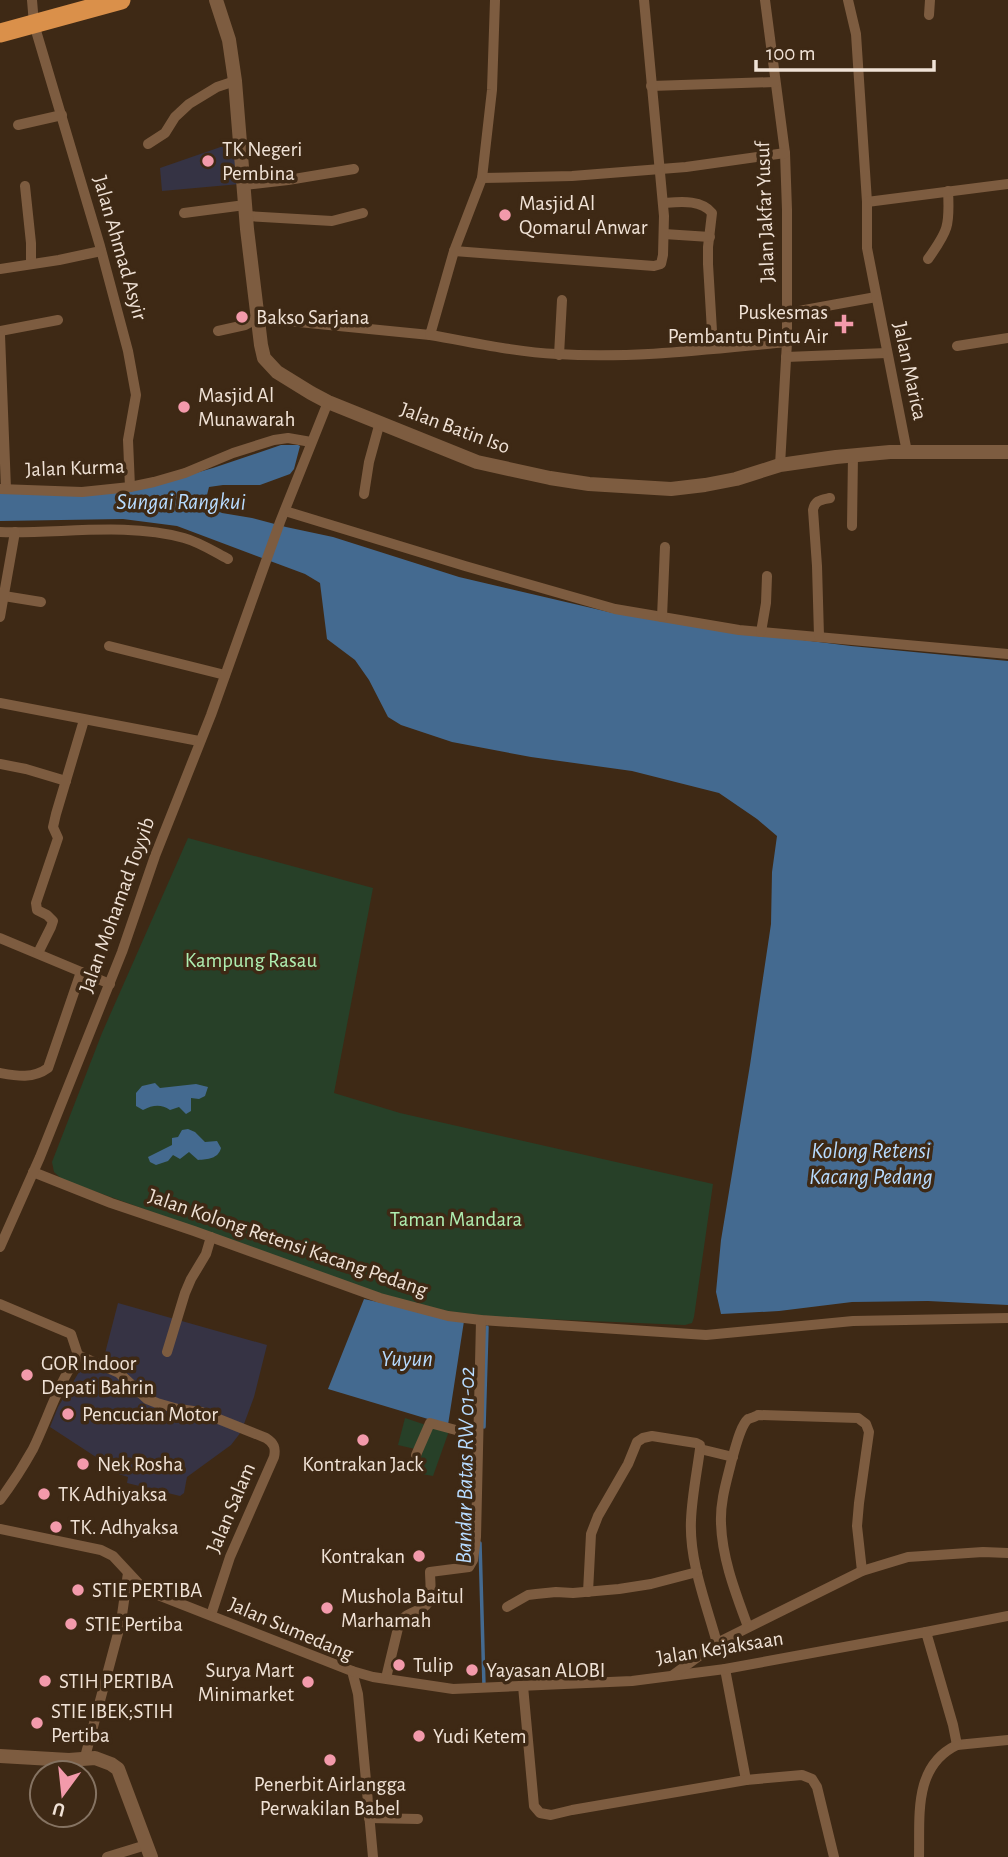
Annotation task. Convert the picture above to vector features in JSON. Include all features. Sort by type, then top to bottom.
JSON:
[{"type":"highway","points":[[0,33],[121,0]]},
{"type":"street","name":"Jalan Ahmad Asyir","points":[[32,0],[34,24],[119,313],[136,395],[128,440],[130,486]]},
{"type":"street","name":"Jalan Batin Iso","points":[[216,0],[229,40],[235,81],[246,211],[264,358],[277,372],[328,402],[477,463],[589,484],[671,489],[736,479],[780,465],[853,455],[1008,452]]},
{"type":"street","points":[[430,335],[454,251],[482,178],[492,90],[495,0],[504,0]]},
{"type":"street","points":[[454,251],[654,266],[661,264],[663,203],[643,0]]},
{"type":"street","name":"Jalan Jakfar Yusuf","points":[[765,0],[785,153],[788,210],[788,342],[780,465]]},
{"type":"street","points":[[848,0],[856,34],[867,202],[1008,184]]},
{"type":"street","points":[[929,15],[930,0]]},
{"type":"street","points":[[148,144],[165,133],[175,117],[190,104],[217,87],[235,81]]},
{"type":"street","points":[[652,86],[775,82]]},
{"type":"street","points":[[18,125],[62,115]]},
{"type":"street","points":[[482,178],[572,176],[686,167],[785,153]]},
{"type":"street","points":[[244,185],[354,169]]},
{"type":"street","points":[[25,186],[31,264]]},
{"type":"street","points":[[928,259],[946,233],[948,191]]},
{"type":"street","points":[[663,203],[690,202],[710,209],[712,213],[708,264],[713,348]]},
{"type":"street","name":"Jalan Marica","points":[[867,202],[867,248],[907,452]]},
{"type":"street","points":[[184,213],[246,211],[332,221],[363,213]]},
{"type":"street","points":[[664,234],[710,237]]},
{"type":"street","points":[[0,269],[101,251]]},
{"type":"street","points":[[788,313],[876,297]]},
{"type":"street","points":[[559,355],[562,300]]},
{"type":"street","points":[[218,331],[245,325],[258,318],[430,335],[559,355],[637,355],[788,342]]},
{"type":"street","points":[[3,489],[0,333],[58,320]]},
{"type":"street","points":[[957,346],[1008,338]]},
{"type":"street","points":[[786,357],[887,353]]},
{"type":"street","points":[[328,402],[285,511],[603,606],[761,632],[1008,654]]},
{"type":"street","points":[[364,494],[380,422]]},
{"type":"street","name":"Jalan Kurma","points":[[3,489],[82,492],[130,486],[185,473],[274,440],[288,438],[311,442]]},
{"type":"street","points":[[852,526],[853,455]]},
{"type":"street","points":[[819,636],[813,510],[818,501],[830,498]]},
{"type":"street","name":"Jalan Mohamad Toyyib","points":[[0,1247],[110,984],[155,856],[285,511]]},
{"type":"street","points":[[0,532],[146,531],[193,541],[228,559]]},
{"type":"street","points":[[0,617],[15,532]]},
{"type":"street","points":[[662,617],[665,547]]},
{"type":"street","points":[[761,632],[766,603],[766,576]]},
{"type":"street","points":[[4,596],[41,603]]},
{"type":"street","points":[[109,646],[225,675]]},
{"type":"street","points":[[0,703],[199,741]]},
{"type":"street","points":[[38,953],[52,921],[37,910],[36,903],[58,838],[54,825],[84,720]]},
{"type":"street","points":[[0,764],[66,780]]},
{"type":"street","points":[[0,938],[110,984]]},
{"type":"street","points":[[0,1073],[33,1076],[48,1068],[81,971]]},
{"type":"street","name":"Jalan Kolong Retensi Kacang Pedang","points":[[33,1172],[111,1203],[380,1298],[448,1317],[706,1335],[853,1321],[1008,1318]]},
{"type":"street","points":[[167,1352],[185,1293],[206,1254],[211,1237]]},
{"type":"street","points":[[0,1304],[71,1334],[78,1355],[20,1472],[0,1500]]},
{"type":"street","points":[[386,1678],[403,1616],[427,1605],[430,1599],[430,1572],[469,1567],[473,1560],[476,1537],[481,1320]]},
{"type":"street","name":"Jalan Salam","points":[[78,1355],[118,1373],[147,1399],[178,1409],[201,1412],[266,1438],[274,1445],[274,1457],[230,1557],[211,1615]]},
{"type":"street","points":[[748,1627],[729,1571],[721,1522],[724,1493],[733,1457],[748,1419],[758,1415],[858,1418],[866,1424],[869,1432],[858,1526],[862,1571]]},
{"type":"street","points":[[416,1455],[430,1423],[478,1436]]},
{"type":"street","points":[[589,1592],[591,1534],[598,1516],[628,1464],[636,1442],[652,1436],[696,1443],[700,1445],[700,1449],[691,1521],[692,1545],[717,1643]]},
{"type":"street","points":[[700,1449],[733,1457]]},
{"type":"street","name":"Jalan Sumedang","points":[[0,1529],[101,1550],[121,1562],[140,1585],[153,1593],[352,1671],[358,1694],[373,1857]]},
{"type":"street","points":[[671,1677],[717,1643],[862,1571],[908,1557],[1008,1553]]},
{"type":"street","points":[[507,1607],[528,1595],[589,1592],[652,1584],[697,1572]]},
{"type":"street","points":[[90,1757],[121,1622],[128,1573]]},
{"type":"street","name":"Jalan Kejaksaan","points":[[352,1671],[373,1677],[453,1689],[591,1684],[725,1669],[1008,1616]]},
{"type":"street","points":[[926,1633],[957,1745]]},
{"type":"street","points":[[725,1669],[746,1780]]},
{"type":"street","points":[[523,1686],[534,1806],[540,1813],[551,1815],[746,1780],[802,1775],[812,1779],[817,1787],[834,1857]]},
{"type":"street","points":[[919,1857],[923,1782],[944,1752],[957,1745],[1008,1740]]},
{"type":"street","points":[[0,1756],[69,1760],[90,1757],[118,1769],[149,1851],[107,1857]]},
{"type":"street","points":[[369,1818],[418,1819]]},
{"type":"shaded area","name":"TK Negeri Pembina","points":[[235,142],[240,184],[162,191],[160,168]]},
{"type":"shaded area","points":[[118,1303],[267,1345],[254,1397],[241,1432],[231,1445],[187,1477],[184,1493],[180,1496],[127,1483],[128,1477],[106,1470],[102,1461],[50,1427],[58,1407],[82,1367],[102,1365]]},
{"type":"green space","name":"Taman Mandara","points":[[188,838],[373,888],[334,1093],[400,1113],[713,1184],[692,1323],[685,1325],[494,1317],[447,1311],[393,1298],[63,1180],[54,1172],[52,1162],[102,1033]]},
{"type":"green space","points":[[405,1418],[426,1425],[419,1450],[398,1445]]},
{"type":"green space","points":[[431,1425],[449,1431],[433,1476],[416,1473]]},
{"type":"water","name":"Kolong Retensi Kacang Pedang","points":[[281,445],[300,446],[290,474],[260,485],[209,487],[205,503],[222,513],[333,537],[459,577],[613,613],[851,646],[1008,661],[1008,1305],[928,1301],[852,1302],[779,1311],[721,1314],[716,1292],[721,1240],[771,924],[772,872],[777,836],[757,819],[719,793],[632,771],[531,757],[452,742],[401,725],[388,717],[355,660],[327,639],[320,583],[305,574],[177,526],[123,519],[0,521],[0,491],[146,487]]},
{"type":"water","points":[[155,1083],[160,1088],[196,1084],[208,1087],[205,1096],[199,1099],[191,1098],[191,1111],[186,1114],[179,1107],[170,1110],[157,1106],[143,1110],[136,1106],[136,1093],[142,1086]]},
{"type":"water","points":[[188,1129],[205,1142],[217,1141],[221,1148],[218,1154],[212,1158],[198,1160],[189,1152],[180,1159],[173,1155],[168,1161],[156,1165],[150,1162],[148,1157],[172,1145],[172,1138]]},
{"type":"water","name":"Yuyun","points":[[364,1299],[464,1321],[448,1425],[328,1389]]},
{"type":"waterway","name":"Bandar Batas RW 01-02","points":[[484,1427],[487,1327]]},
{"type":"waterway","name":"Bandar Batas RW 01-02","points":[[480,1543],[484,1686]]},
{"type":"place","name":"TK Negeri Pembina","points":[[208,161]]},
{"type":"place","name":"Masjid Al Qomarul Anwar","points":[[505,215]]},
{"type":"place","name":"Bakso Sarjana","points":[[242,317]]},
{"type":"place","name":"Puskesmas Pembantu Pintu Air","points":[[844,324]]},
{"type":"place","name":"Masjid Al Munawarah","points":[[184,407]]},
{"type":"place","name":"GOR Indoor Depati Bahrin","points":[[27,1375]]},
{"type":"place","name":"Pencucian Motor","points":[[68,1414]]},
{"type":"place","name":"Kontrakan Jack","points":[[363,1440]]},
{"type":"place","name":"Nek Rosha","points":[[83,1464]]},
{"type":"place","name":"TK Adhiyaksa","points":[[44,1494]]},
{"type":"place","name":"TK. Adhyaksa","points":[[56,1527]]},
{"type":"place","name":"Kontrakan","points":[[419,1556]]},
{"type":"place","name":"STIE PERTIBA","points":[[78,1590]]},
{"type":"place","name":"Mushola Baitul Marhamah","points":[[327,1608]]},
{"type":"place","name":"STIE Pertiba","points":[[71,1624]]},
{"type":"place","name":"Tulip","points":[[399,1665]]},
{"type":"place","name":"Yayasan ALOBI","points":[[472,1670]]},
{"type":"place","name":"STIH PERTIBA","points":[[45,1681]]},
{"type":"place","name":"Surya Mart Minimarket","points":[[308,1682]]},
{"type":"place","name":"STIE IBEK;STIH Pertiba","points":[[37,1723]]},
{"type":"place","name":"Yudi Ketem","points":[[419,1736]]},
{"type":"place","name":"Penerbit Airlangga Perwakilan Babel","points":[[330,1760]]},
{"type":"water label","name":"Sungai Rangkui","points":[[181,502]]},
{"type":"park label","name":"Kampung Rasau","points":[[251,960]]}]
